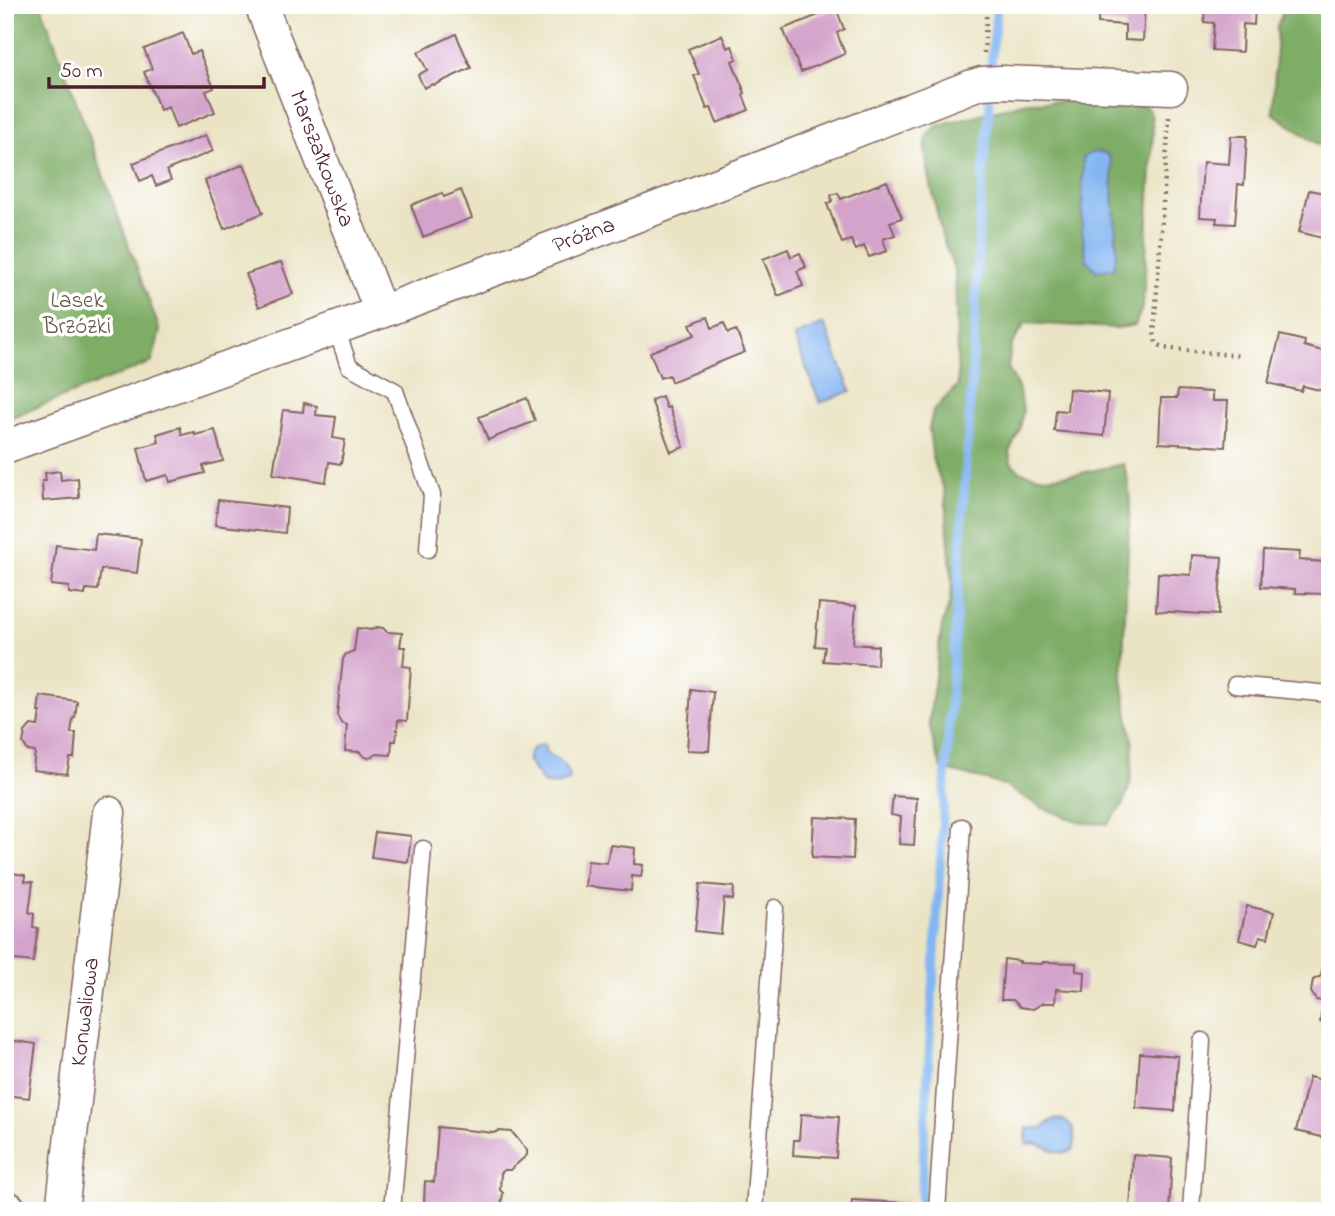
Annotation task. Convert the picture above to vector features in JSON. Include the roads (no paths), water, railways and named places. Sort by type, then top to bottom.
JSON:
[{"type":"street","name":"Marszałkowska","points":[[261,5],[381,312]]},
{"type":"street","name":"Próżna","points":[[5,447],[381,312],[959,90],[982,83],[1014,82],[1171,88]]},
{"type":"street","name":"Konwaliowa","points":[[62,1211],[109,813]]},
{"type":"lane","points":[[336,328],[349,366],[395,391],[432,495],[428,549]]},
{"type":"lane","points":[[1235,685],[1330,694]]},
{"type":"lane","points":[[937,1211],[962,827]]},
{"type":"lane","points":[[392,1211],[423,849]]},
{"type":"lane","points":[[754,1211],[775,908]]},
{"type":"lane","points":[[1191,1211],[1202,1041]]},
{"type":"water","points":[[1096,152],[1106,153],[1111,161],[1117,252],[1114,268],[1097,271],[1087,261],[1082,230],[1083,158]]},
{"type":"water","points":[[824,324],[851,391],[820,403],[794,336]]},
{"type":"water","points":[[543,744],[546,753],[566,767],[569,781],[556,785],[543,783],[528,758],[532,750]]},
{"type":"water","points":[[1054,1119],[1064,1120],[1072,1126],[1075,1141],[1073,1150],[1059,1152],[1037,1144],[1026,1144],[1027,1128],[1041,1128]]},
{"type":"waterway","points":[[990,74],[997,5]]},
{"type":"waterway","points":[[920,1211],[980,208],[990,101]]},
{"type":"park label","name":"Lasek Brzózki","points":[[77,314]]}]
